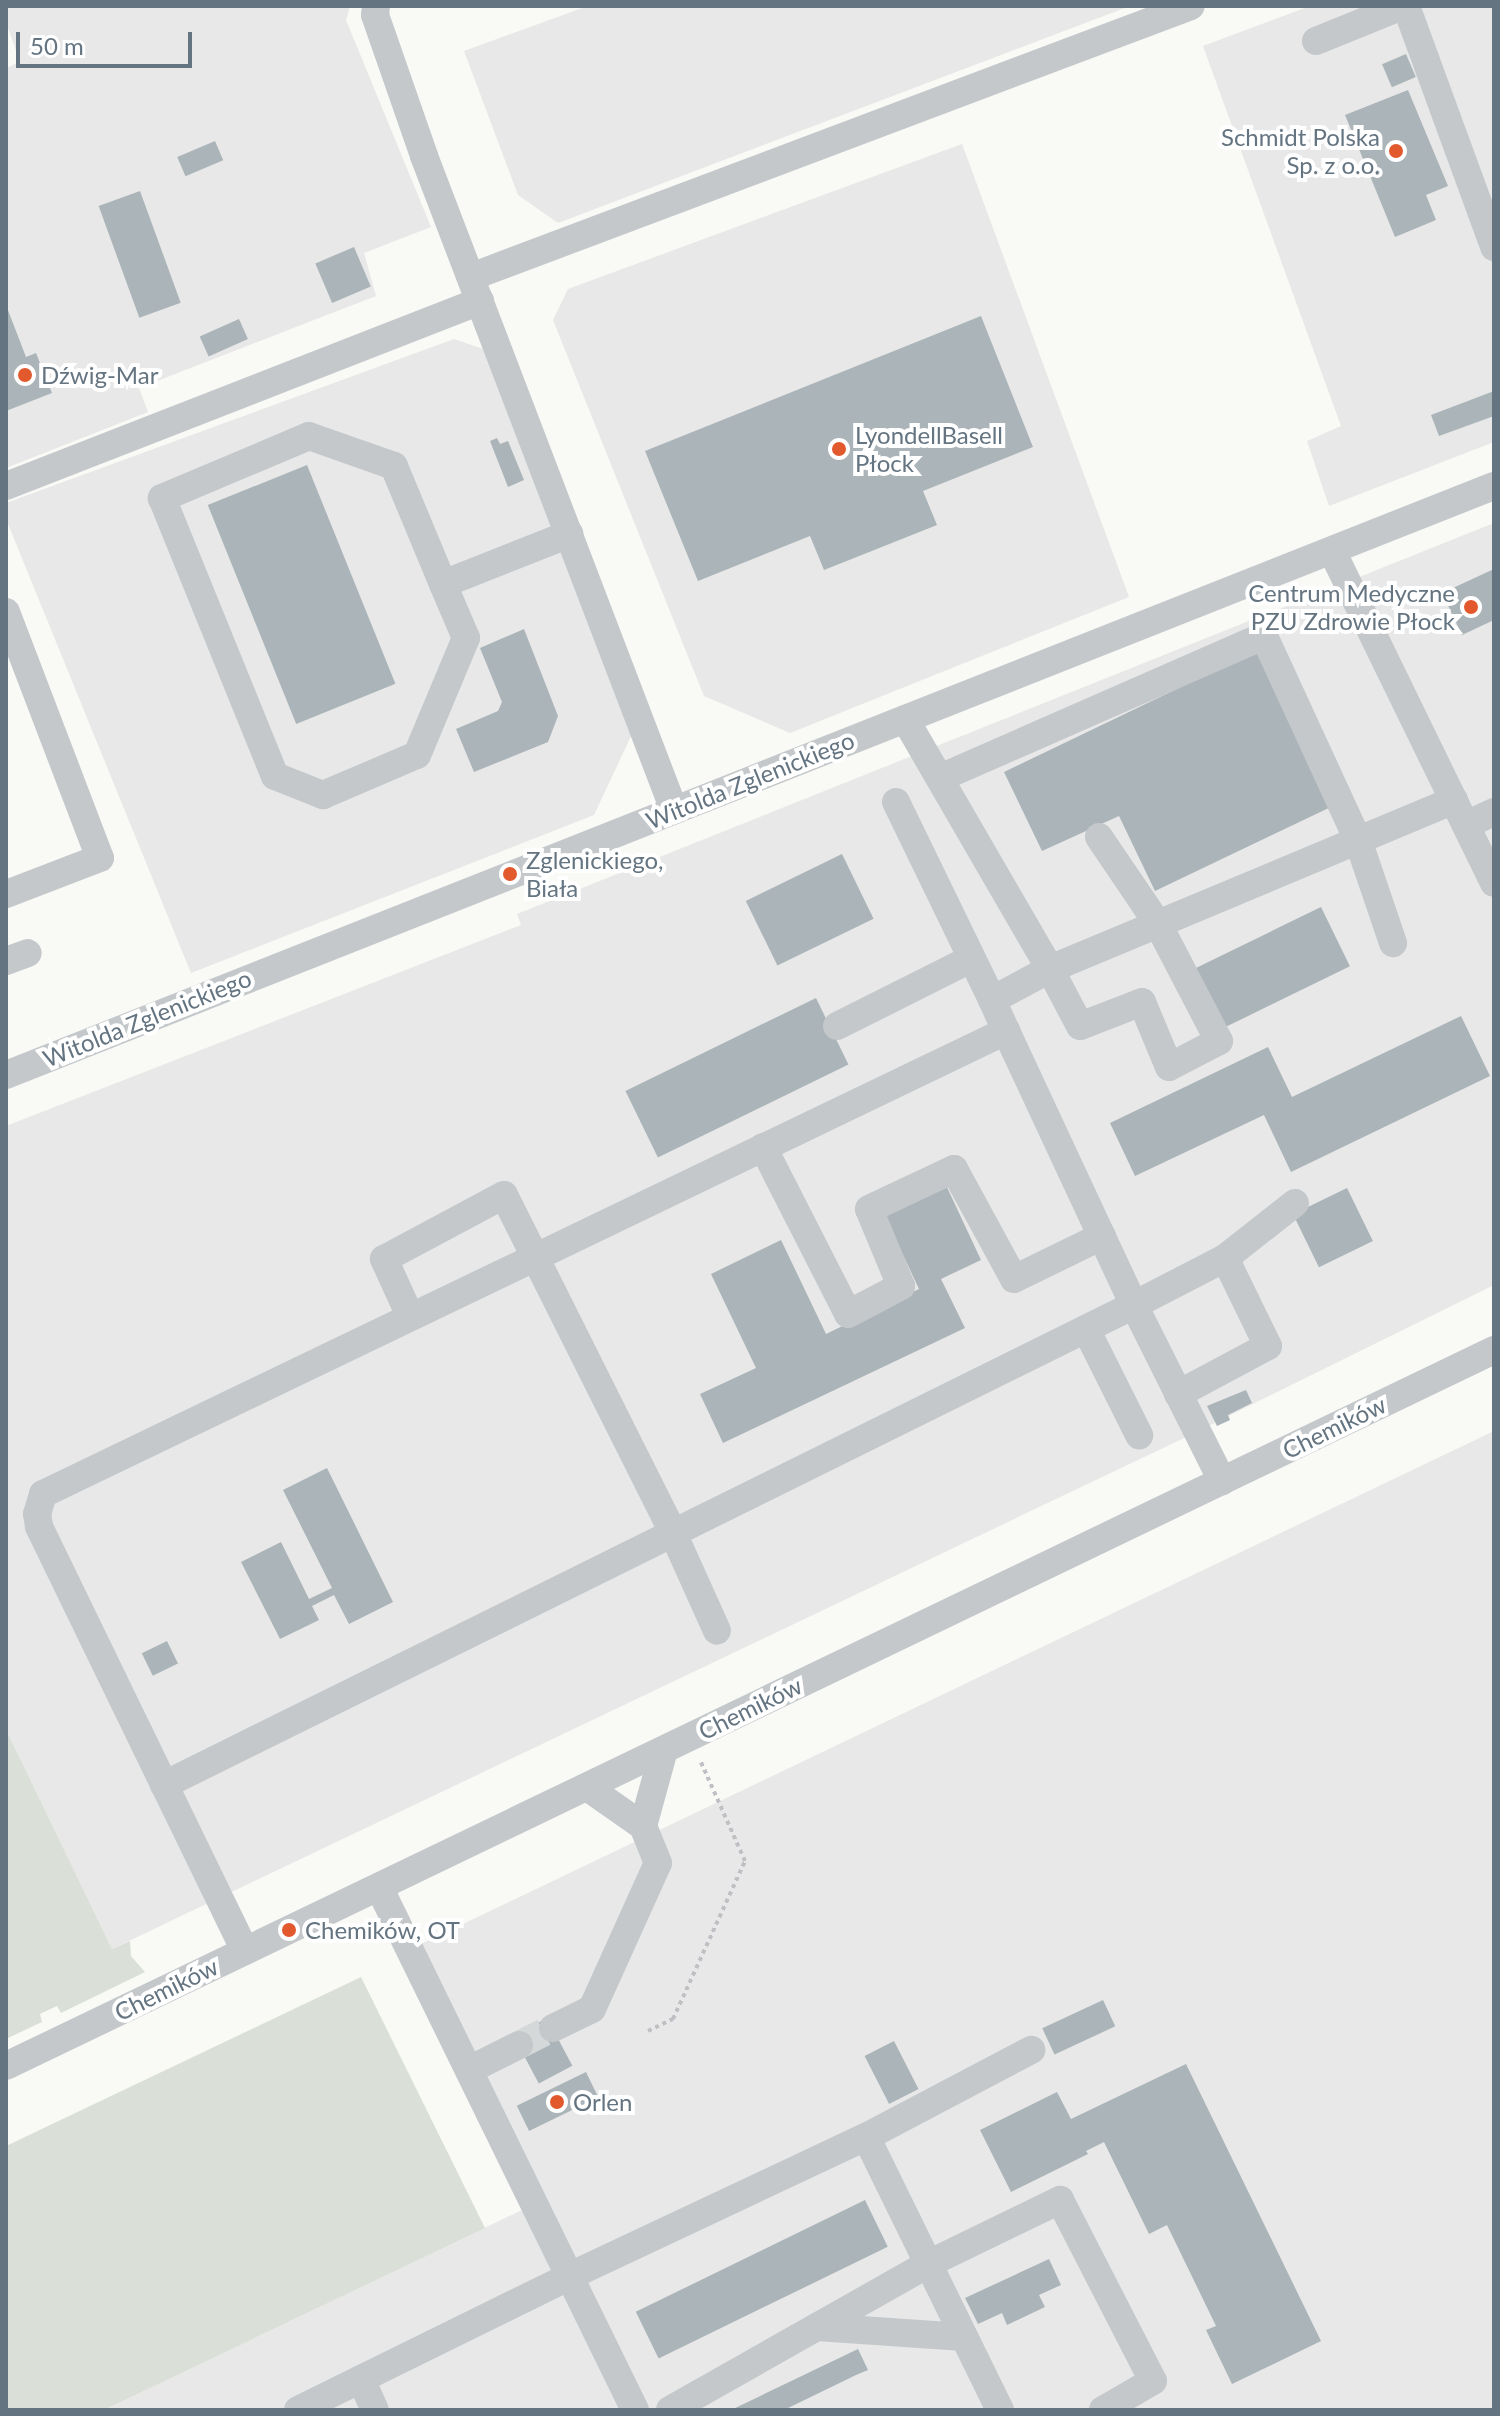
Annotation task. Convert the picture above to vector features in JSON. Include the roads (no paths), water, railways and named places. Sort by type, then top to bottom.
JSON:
[{"type":"street","points":[[376,6],[375,15],[475,289],[674,810]]},
{"type":"street","points":[[6,486],[475,289],[1191,6]]},
{"type":"street","points":[[1316,41],[1404,6],[1494,247]]},
{"type":"street","points":[[309,436],[394,466],[443,584],[466,638],[417,755],[323,795],[275,776],[162,498],[309,436]]},
{"type":"street","name":"Witolda Zglenickiego","points":[[6,1075],[1333,553],[1494,486]]},
{"type":"street","points":[[443,584],[569,534]]},
{"type":"street","points":[[1333,553],[1494,883]]},
{"type":"street","points":[[6,612],[100,858],[6,894]]},
{"type":"street","points":[[940,778],[1264,636],[1358,840],[1393,943]]},
{"type":"street","points":[[905,719],[1080,1026],[1142,1002],[1169,1067],[1219,1041],[1158,924],[1099,837]]},
{"type":"street","points":[[896,802],[1134,1305],[1222,1481]]},
{"type":"street","points":[[992,1000],[1050,969],[1358,840],[1460,813],[1494,812]]},
{"type":"street","points":[[837,1026],[971,959]]},
{"type":"street","points":[[245,1951],[39,1526],[37,1514],[43,1494],[1006,1031]]},
{"type":"street","points":[[763,1147],[848,1314],[901,1286],[869,1209],[954,1169],[1014,1279],[1102,1236]]},
{"type":"street","points":[[410,1316],[384,1259],[504,1195],[673,1533],[717,1631]]},
{"type":"street","points":[[164,1785],[1134,1305],[1225,1258],[1295,1203]]},
{"type":"street","points":[[1178,1394],[1268,1346],[1225,1258]]},
{"type":"street","points":[[1086,1329],[1139,1435]]},
{"type":"street","name":"Chemików","points":[[6,2066],[1494,1350]]},
{"type":"street","points":[[643,1826],[664,1750]]},
{"type":"street","points":[[553,2028],[592,2009],[658,1863],[643,1826],[587,1787]]},
{"type":"street","points":[[379,1887],[635,2410]]},
{"type":"street","points":[[469,2070],[519,2045]]},
{"type":"street","points":[[298,2410],[570,2276],[866,2137],[1031,2050]]},
{"type":"street","points":[[866,2137],[1000,2410]]},
{"type":"street","points":[[670,2410],[928,2264],[1060,2200],[1153,2381],[1103,2410]]},
{"type":"street","points":[[817,2327],[964,2337]]},
{"type":"street","points":[[361,2379],[375,2410]]},
{"type":"tunnel","points":[[519,2045],[553,2028]]},
{"type":"place","name":"Schmidt Polska Sp. z o.o.","points":[[1396,151]]},
{"type":"place","name":"Dźwig-Mar","points":[[25,375]]},
{"type":"place","name":"LyondellBasell Płock","points":[[839,449]]},
{"type":"place","name":"Centrum Medyczne PZU Zdrowie Płock","points":[[1471,607]]},
{"type":"place","name":"Zglenickiego, Biała","points":[[510,874]]},
{"type":"place","name":"Chemików, OT","points":[[289,1930]]},
{"type":"place","name":"Orlen","points":[[557,2102]]}]
